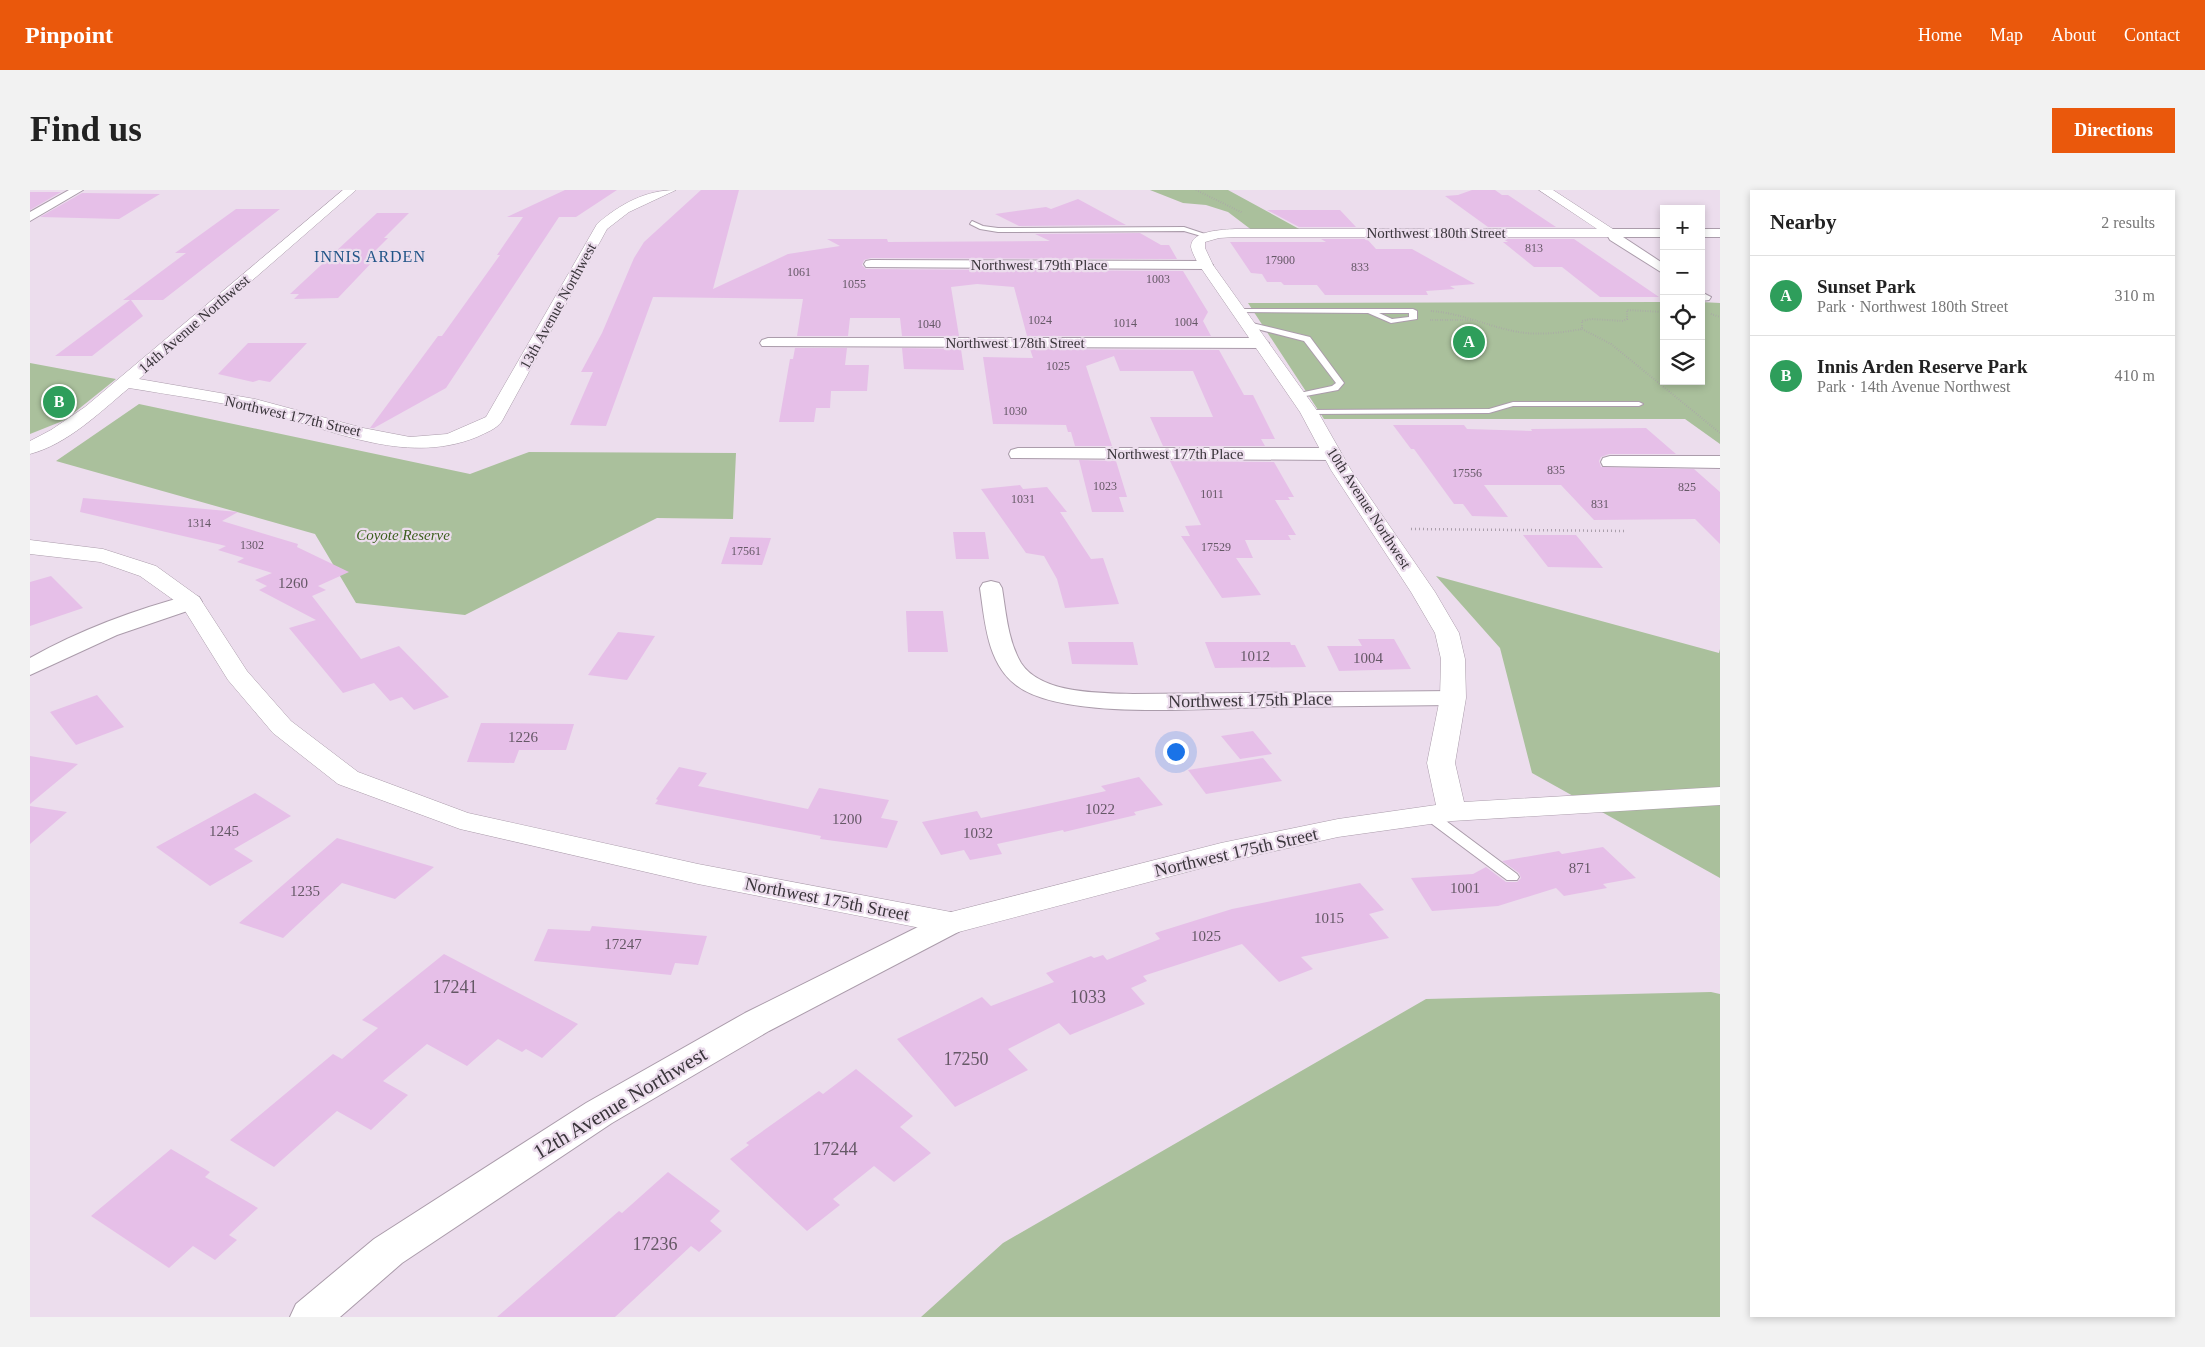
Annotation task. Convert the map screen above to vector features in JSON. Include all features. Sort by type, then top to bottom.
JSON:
[{"type":"street","points":[[30,217],[77,190]]},
{"type":"street","name":"14th Avenue Northwest","points":[[30,448],[58,434],[92,411],[350,190]]},
{"type":"street","name":"13th Avenue Northwest","points":[[460,437],[478,430],[493,421],[602,227],[613,216],[630,206],[670,190]]},
{"type":"street","points":[[1545,190],[1612,233],[1615,238],[1660,267]]},
{"type":"street","name":"Northwest 180th Street","points":[[1208,236],[1235,233],[1660,233]]},
{"type":"street","points":[[1705,233],[1720,233]]},
{"type":"street","name":"10th Avenue Northwest","points":[[1208,236],[1199,240],[1198,248],[1206,265],[1303,404],[1332,454],[1423,592],[1447,633],[1453,659],[1453,698],[1441,763],[1441,814]]},
{"type":"street","name":"Northwest 179th Place","points":[[871,264],[1206,265]]},
{"type":"street","name":"Northwest 178th Street","points":[[768,343],[1261,343]]},
{"type":"street","name":"Northwest 177th Street","points":[[126,382],[272,409],[347,429],[411,443],[432,442],[460,437]]},
{"type":"street","name":"Northwest 177th Place","points":[[1018,454],[1332,454]]},
{"type":"street","points":[[1610,462],[1720,462]]},
{"type":"street","name":"Northwest 175th Street","points":[[30,547],[102,556],[148,571],[191,602],[238,675],[282,728],[348,778],[460,820],[698,874],[952,923],[1221,853],[1338,828],[1441,814],[1720,796]]},
{"type":"street","name":"Northwest 175th Place","points":[[991,588],[1001,644],[1013,669],[1025,681],[1048,692],[1119,701],[1453,698]]},
{"type":"street","points":[[30,668],[58,652],[141,618],[191,602]]},
{"type":"street","name":"12th Avenue Northwest","points":[[310,1317],[388,1251],[599,1113],[756,1022],[952,923]]},
{"type":"lane","points":[[972,222],[982,228],[998,230],[1184,229],[1208,236]]},
{"type":"lane","points":[[1243,317],[1369,311],[1413,311]]},
{"type":"lane","points":[[1243,317],[1307,339],[1340,383],[1335,388],[1303,404]]},
{"type":"lane","points":[[1303,404],[1447,412],[1488,411],[1514,404],[1639,404]]},
{"type":"lane","points":[[1441,814],[1512,877]]},
{"type":"path","points":[[1196,190],[1278,233]]},
{"type":"path","points":[[1582,329],[1582,321],[1590,319],[1623,321],[1627,319],[1627,310],[1660,312]]},
{"type":"path","points":[[1413,311],[1455,313],[1516,332],[1567,332],[1582,329],[1612,344],[1720,433]]},
{"type":"path","points":[[1380,529],[1627,531]]},
{"type":"green space","points":[[1150,190],[1228,190],[1301,230],[1253,231],[1228,212],[1206,205],[1183,203]]},
{"type":"green space","points":[[1660,302],[1660,385],[1705,385],[1705,302],[1720,303],[1720,444],[1685,419],[1324,419],[1248,303]]},
{"type":"green space","points":[[30,363],[116,379],[65,420],[30,434]]},
{"type":"green space","name":"Coyote Reserve","points":[[139,404],[470,474],[529,452],[736,453],[733,519],[657,518],[465,615],[356,603],[315,534],[56,461]]},
{"type":"green space","points":[[1436,576],[1719,653],[1720,649],[1720,878],[1532,773],[1500,648]]},
{"type":"green space","points":[[1711,992],[1720,994],[1720,1317],[921,1317],[1003,1243],[1426,999]]},
{"type":"building","points":[[565,190],[617,190],[576,217],[559,217],[446,388],[374,428],[370,428],[438,336],[442,336],[500,255],[497,255],[523,217],[507,217]]},
{"type":"building","points":[[701,190],[739,190],[713,289],[788,254],[840,246],[827,239],[887,239],[888,242],[1050,241],[1035,234],[1140,233],[1161,245],[1169,245],[1177,259],[871,258],[864,260],[862,265],[866,269],[1183,271],[1208,312],[1203,321],[1211,336],[1027,336],[1014,287],[977,284],[951,287],[959,336],[902,336],[900,318],[850,318],[848,336],[797,336],[803,299],[653,297],[606,426],[570,425],[593,372],[581,372],[602,333],[634,258],[644,242]]},
{"type":"building","points":[[1472,190],[1495,190],[1502,195],[1508,195],[1556,227],[1488,227],[1445,196],[1458,195]]},
{"type":"building","points":[[30,192],[61,192],[30,210]]},
{"type":"building","points":[[82,193],[160,194],[119,219],[40,217]]},
{"type":"building","points":[[1078,199],[1126,225],[1019,226],[995,214],[1046,207],[1051,209]]},
{"type":"building","points":[[236,209],[280,209],[163,300],[131,300],[143,316],[92,356],[55,356],[130,300],[123,300],[186,253],[175,253]]},
{"type":"building","points":[[1267,210],[1340,210],[1356,227],[1299,227]]},
{"type":"building","points":[[377,213],[409,213],[384,238],[388,238],[369,257],[377,257],[338,298],[294,299],[299,294],[290,294]]},
{"type":"building","points":[[1321,239],[1367,239],[1376,249],[1412,249],[1475,284],[1450,286],[1455,289],[1426,291],[1428,295],[1325,295],[1317,285],[1284,285],[1281,282],[1267,282],[1262,274],[1251,273],[1230,242],[1326,242]]},
{"type":"building","points":[[1503,239],[1574,239],[1659,297],[1600,297],[1562,267],[1534,267],[1503,242],[1508,242]]},
{"type":"building","points":[[248,343],[307,343],[270,382],[259,380],[253,382],[218,374]]},
{"type":"building","points":[[795,348],[847,348],[845,365],[869,365],[867,391],[831,391],[830,408],[816,408],[814,422],[779,422],[790,359],[793,359]]},
{"type":"building","points":[[902,348],[961,349],[964,370],[904,369]]},
{"type":"building","points":[[1030,349],[1219,350],[1244,395],[1253,395],[1275,439],[1261,439],[1265,446],[1163,446],[1150,417],[1213,417],[1193,371],[1120,371],[1114,356],[1086,366],[1112,446],[1075,446],[1071,432],[1068,432],[1066,425],[993,424],[983,357],[1033,358]]},
{"type":"building","points":[[1393,425],[1464,425],[1467,429],[1532,431],[1531,429],[1646,428],[1676,454],[1609,454],[1601,457],[1599,461],[1601,467],[1694,469],[1720,492],[1720,544],[1695,519],[1594,520],[1561,485],[1484,485],[1508,517],[1472,516],[1463,504],[1454,504],[1414,449],[1411,449]]},
{"type":"building","points":[[1079,460],[1116,461],[1127,497],[1119,497],[1124,512],[1092,512]]},
{"type":"building","points":[[1170,461],[1274,462],[1294,497],[1288,497],[1290,500],[1275,500],[1296,535],[1288,535],[1291,540],[1245,540],[1253,558],[1236,558],[1261,595],[1222,598],[1181,536],[1190,536],[1185,526],[1201,525]]},
{"type":"building","points":[[1020,485],[1023,489],[1047,487],[1067,512],[1060,512],[1091,559],[1103,558],[1119,604],[1065,608],[1057,579],[1044,556],[1026,553],[981,489]]},
{"type":"building","points":[[83,498],[238,512],[222,521],[298,544],[297,547],[349,572],[318,586],[326,590],[312,596],[361,659],[399,646],[449,697],[414,710],[402,697],[390,701],[374,683],[343,693],[289,628],[316,620],[259,590],[267,586],[255,580],[272,573],[237,562],[244,558],[218,550],[226,546],[80,512]]},
{"type":"building","points":[[953,532],[985,532],[989,559],[956,559]]},
{"type":"building","points":[[1523,535],[1576,535],[1603,568],[1548,567]]},
{"type":"building","points":[[730,537],[771,538],[762,565],[721,564]]},
{"type":"building","points":[[51,576],[83,608],[30,626],[30,582]]},
{"type":"building","points":[[906,611],[943,611],[948,652],[908,652]]},
{"type":"building","points":[[618,632],[655,636],[627,680],[588,675]]},
{"type":"building","points":[[1358,639],[1394,639],[1411,669],[1339,671],[1327,646],[1362,646]]},
{"type":"building","points":[[1068,642],[1133,642],[1138,665],[1072,664]]},
{"type":"building","points":[[1205,642],[1290,642],[1291,645],[1295,645],[1306,667],[1215,668]]},
{"type":"building","points":[[97,695],[124,727],[76,745],[50,712]]},
{"type":"building","points":[[481,723],[574,724],[566,750],[519,750],[514,763],[467,762]]},
{"type":"building","points":[[1253,731],[1272,754],[1240,759],[1221,736]]},
{"type":"building","points":[[30,756],[78,764],[30,804]]},
{"type":"building","points":[[1263,758],[1282,781],[1206,794],[1188,770]]},
{"type":"building","points":[[679,767],[707,773],[698,786],[808,809],[819,788],[889,800],[881,818],[898,821],[887,848],[820,839],[821,836],[655,804],[658,800],[656,799]]},
{"type":"building","points":[[1139,777],[1163,805],[1134,812],[1136,815],[1064,832],[1063,830],[997,844],[1002,854],[970,860],[964,850],[941,855],[922,822],[977,811],[981,818],[1106,791],[1101,786]]},
{"type":"building","points":[[255,793],[291,816],[234,849],[253,861],[210,886],[156,847]]},
{"type":"building","points":[[30,806],[67,812],[30,844]]},
{"type":"building","points":[[337,838],[434,867],[395,899],[342,883],[283,938],[239,923]]},
{"type":"building","points":[[1603,847],[1636,878],[1603,884],[1607,888],[1564,896],[1556,888],[1498,906],[1432,911],[1411,878],[1473,874],[1486,867],[1506,882],[1517,882],[1521,878],[1519,873],[1502,861],[1559,851],[1562,854]]},
{"type":"building","points":[[1360,883],[1384,910],[1369,914],[1389,938],[1301,957],[1313,969],[1279,982],[1242,944],[1143,976],[1147,981],[1131,988],[1145,1004],[1070,1035],[1059,1023],[1008,1049],[1028,1070],[955,1107],[897,1039],[982,997],[991,1006],[1054,982],[1046,973],[1091,956],[1094,958],[1103,955],[1107,960],[1160,939],[1155,933],[1232,909]]},
{"type":"building","points":[[592,926],[707,936],[698,965],[675,963],[671,975],[534,961],[548,929],[590,931]]},
{"type":"building","points":[[444,954],[578,1024],[542,1058],[526,1049],[522,1052],[498,1039],[467,1066],[427,1044],[383,1081],[408,1095],[371,1130],[337,1111],[274,1167],[230,1140],[333,1054],[342,1059],[378,1028],[362,1020]]},
{"type":"building","points":[[856,1069],[913,1116],[900,1127],[931,1153],[894,1182],[874,1166],[833,1199],[840,1205],[807,1231],[730,1159],[749,1145],[746,1143],[819,1091],[823,1094]]},
{"type":"building","points":[[171,1149],[210,1172],[205,1177],[258,1208],[229,1235],[237,1240],[215,1260],[193,1246],[169,1268],[91,1216]]},
{"type":"building","points":[[668,1172],[720,1211],[710,1221],[722,1231],[699,1252],[691,1246],[615,1317],[497,1317],[619,1211],[622,1213]]},
{"type":"place","name":"Sunset Park","points":[[1469,342]]},
{"type":"place","name":"Innis Arden Reserve Park","points":[[59,402]]},
{"type":"district","name":"INNIS ARDEN","points":[[370,256]]}]
